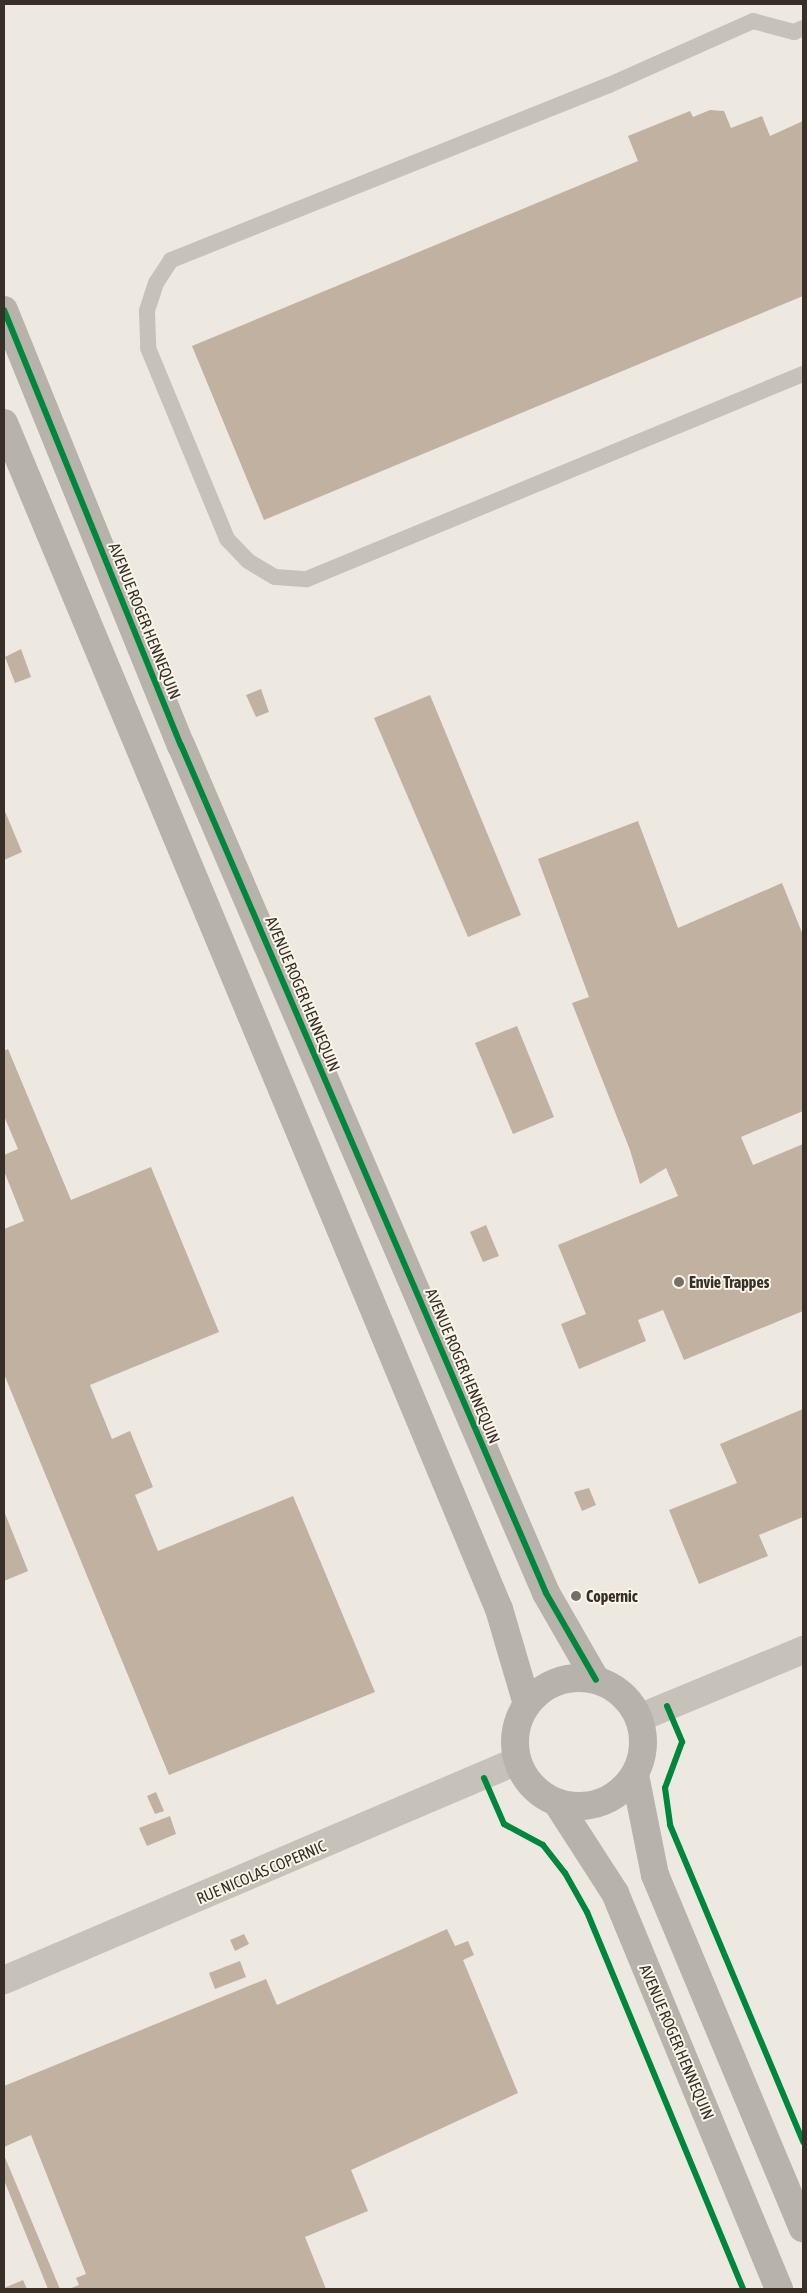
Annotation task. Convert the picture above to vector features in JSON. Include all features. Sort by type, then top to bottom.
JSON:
[{"type":"street","name":"AVENUE ROGER HENNEQUIN","points":[[4,310],[181,745],[542,1584],[596,1680]]},
{"type":"street","points":[[4,423],[499,1609],[527,1704]]},
{"type":"street","points":[[640,1718],[803,1650]]},
{"type":"street","name":"AVENUE ROGER HENNEQUIN","points":[[577,1678],[596,1680],[614,1688],[629,1700],[640,1718],[644,1737],[643,1757],[635,1775],[621,1792],[601,1803],[579,1807],[557,1803],[540,1794],[526,1779],[518,1761],[515,1742],[518,1722],[527,1704],[541,1690],[558,1681],[577,1678]]},
{"type":"street","name":"RUE NICOLAS COPERNIC","points":[[4,1980],[518,1761]]},
{"type":"street","points":[[635,1775],[655,1875],[803,2228]]},
{"type":"street","name":"AVENUE ROGER HENNEQUIN","points":[[557,1803],[615,1893],[780,2289]]},
{"type":"lane","points":[[803,28],[794,32],[753,21],[609,84],[172,260],[156,283],[147,311],[148,348],[227,539],[248,560],[275,577],[307,579],[803,374]]},
{"type":"building","points":[[710,110],[724,111],[731,128],[762,116],[770,136],[803,121],[803,296],[264,520],[192,346],[638,161],[628,136],[690,111],[693,117]]},
{"type":"building","points":[[21,649],[31,677],[15,683],[5,657]]},
{"type":"building","points":[[261,689],[269,712],[256,717],[246,695]]},
{"type":"building","points":[[430,695],[521,915],[468,937],[374,718]]},
{"type":"building","points":[[4,809],[22,852],[4,860]]},
{"type":"building","points":[[638,821],[678,928],[782,883],[803,935],[803,1111],[741,1137],[753,1165],[803,1144],[803,1311],[684,1360],[663,1310],[638,1320],[646,1341],[579,1369],[561,1324],[586,1314],[558,1245],[678,1196],[666,1168],[640,1184],[630,1150],[572,1003],[589,997],[538,859]]},
{"type":"building","points":[[517,1026],[554,1117],[513,1134],[475,1043]]},
{"type":"building","points":[[8,1049],[71,1200],[151,1167],[219,1332],[90,1385],[112,1439],[130,1431],[153,1487],[135,1495],[158,1551],[293,1496],[375,1692],[169,1775],[4,1374],[4,1229],[24,1221],[4,1171],[4,1155],[18,1149],[4,1116],[4,1051]]},
{"type":"building","points":[[486,1225],[499,1256],[483,1262],[470,1232]]},
{"type":"building","points":[[803,1409],[803,1517],[759,1535],[768,1556],[699,1584],[669,1510],[737,1483],[720,1444]]},
{"type":"building","points":[[589,1488],[596,1505],[582,1511],[574,1492]]},
{"type":"building","points":[[4,1511],[28,1571],[4,1581]]},
{"type":"building","points":[[156,1792],[164,1811],[155,1814],[147,1796]]},
{"type":"building","points":[[170,1816],[176,1834],[147,1846],[139,1828]]},
{"type":"building","points":[[447,1929],[455,1946],[468,1941],[474,1955],[463,1960],[518,2093],[351,2170],[368,2211],[305,2237],[326,2289],[69,2289],[79,2285],[76,2278],[86,2274],[31,2135],[4,2147],[4,2086],[266,1979],[277,2005]]},
{"type":"building","points":[[244,1934],[249,1944],[235,1951],[230,1940]]},
{"type":"building","points":[[240,1961],[246,1977],[215,1989],[209,1973]]},
{"type":"building","points":[[4,2155],[60,2289],[48,2289],[4,2180]]},
{"type":"building","points":[[23,2280],[27,2289],[4,2289],[4,2288]]},
{"type":"cycle path","points":[[4,310],[181,745],[546,1593],[596,1680]]},
{"type":"cycle path","points":[[667,1706],[682,1742],[665,1788],[670,1825],[803,2142]]},
{"type":"cycle path","points":[[484,1778],[504,1824],[543,1845],[565,1873],[587,1912],[743,2289]]},
{"type":"place","name":"Envie Trappes","points":[[679,1282]]},
{"type":"place","name":"Copernic","points":[[576,1596]]}]
